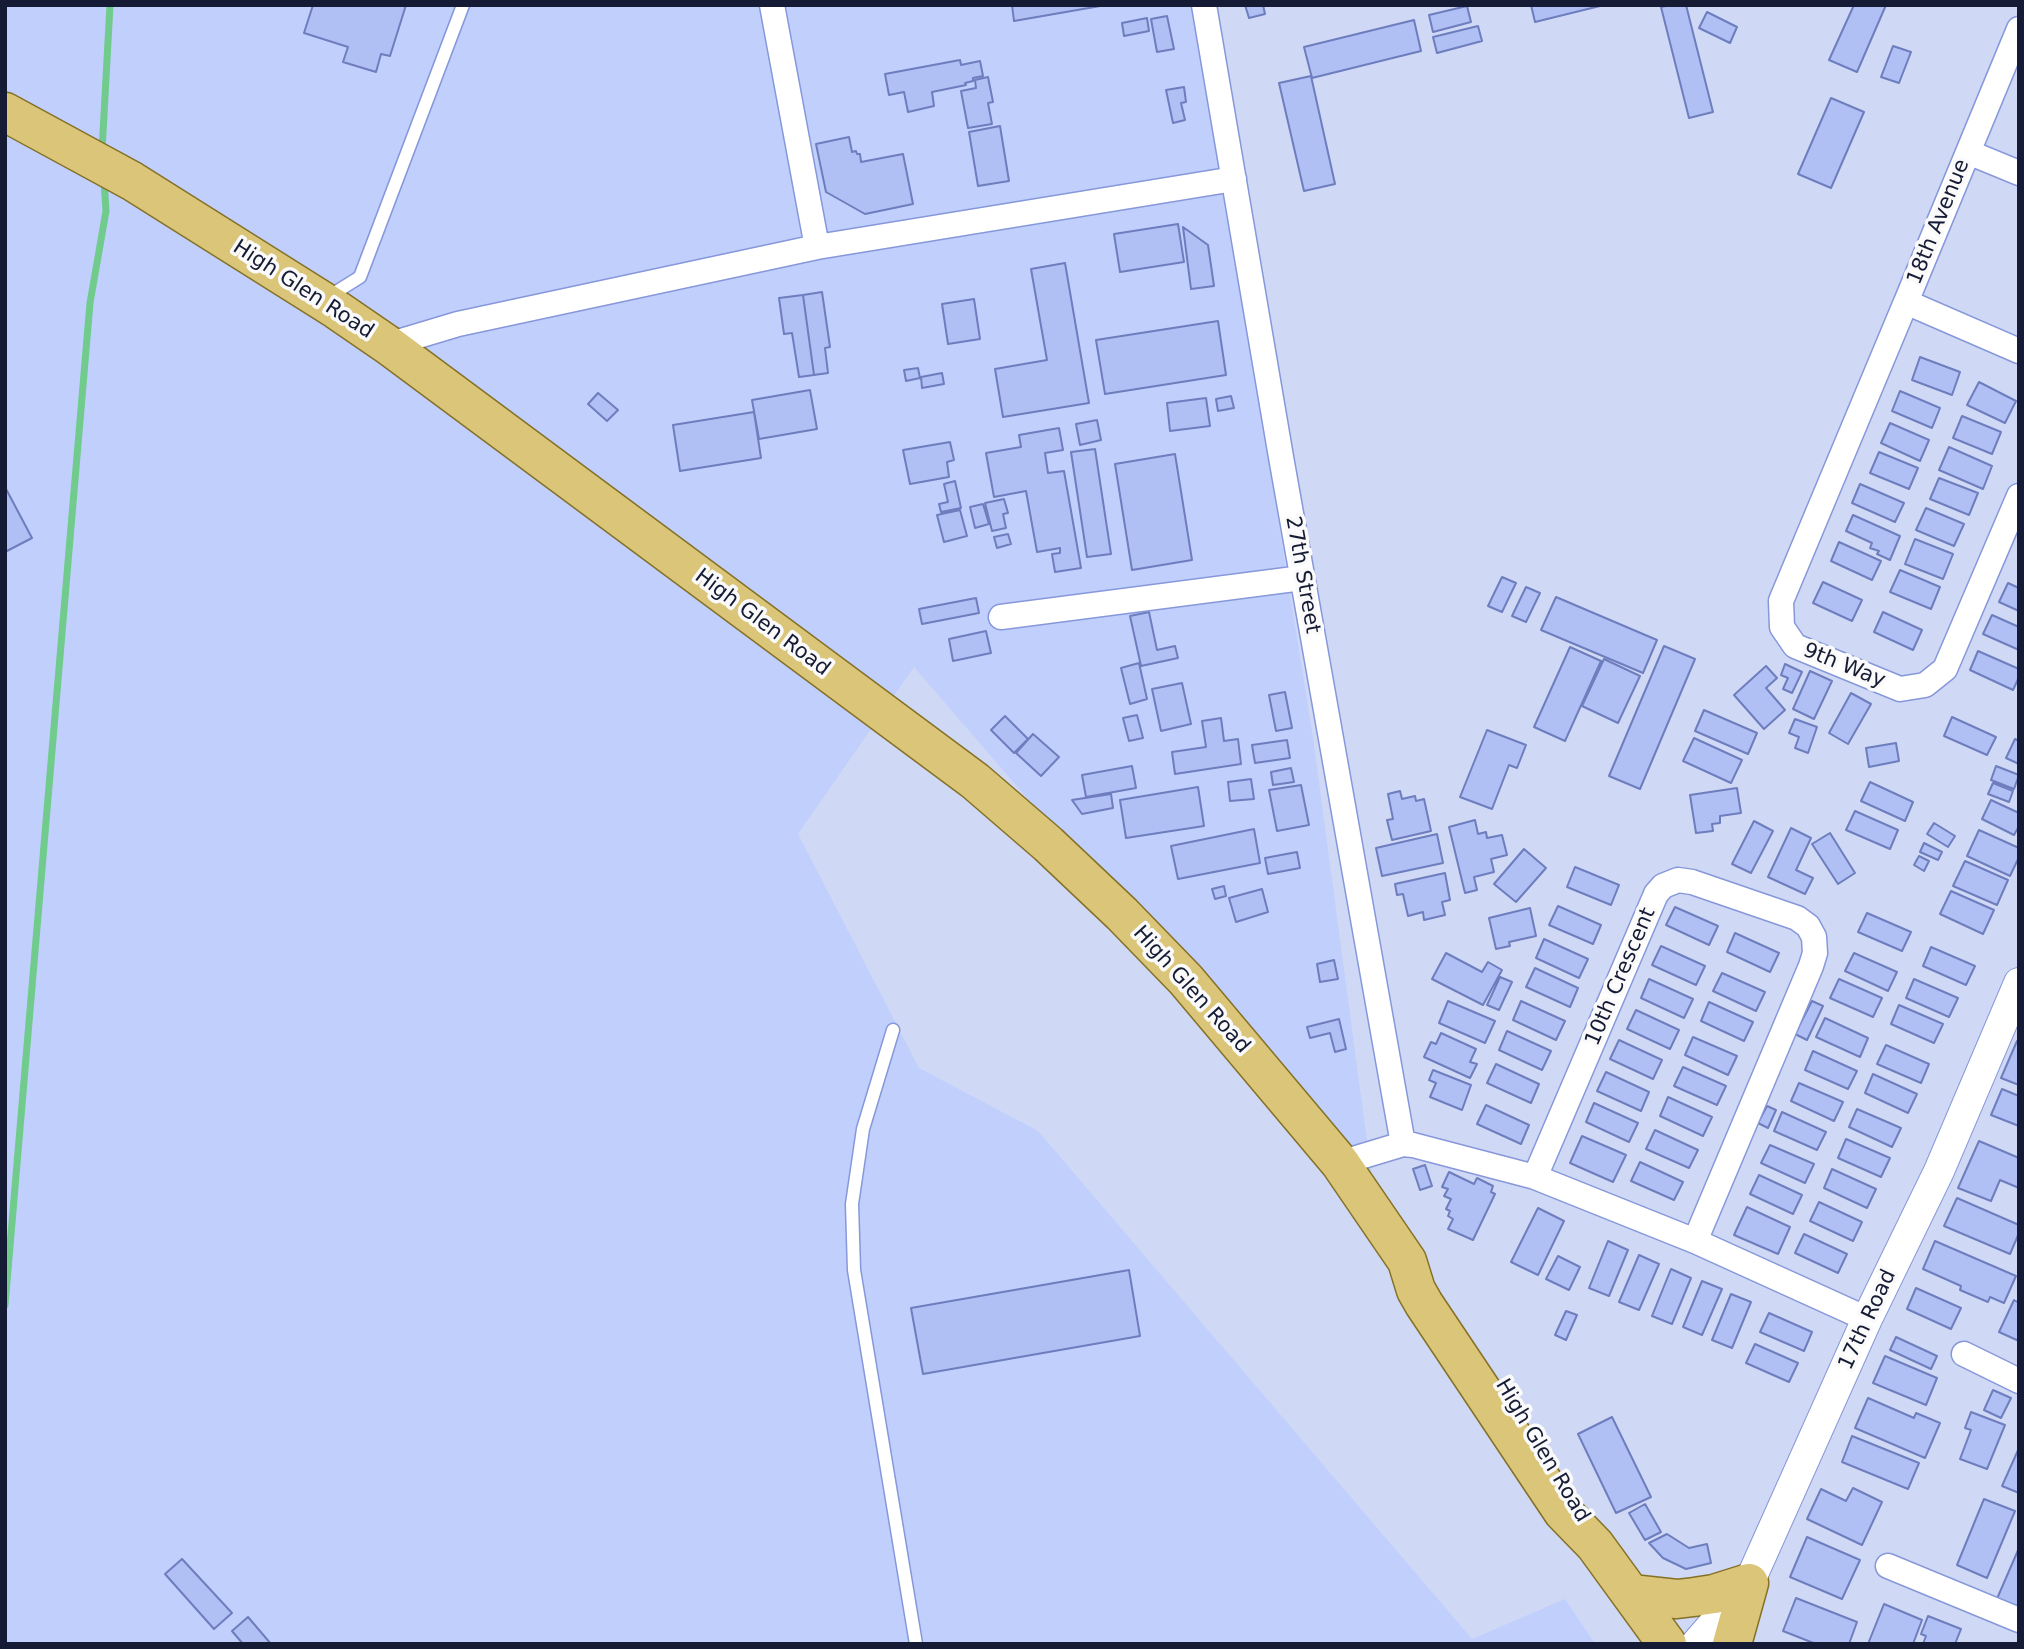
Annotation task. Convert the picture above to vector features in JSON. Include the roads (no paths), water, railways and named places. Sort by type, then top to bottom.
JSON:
[{"type":"main road","name":"High Glen Road","points":[[5,112],[132,181],[388,345],[975,780],[1066,862],[1122,914],[1177,971],[1339,1163],[1407,1261],[1416,1290],[1424,1304],[1563,1512],[1595,1545],[1667,1644]]},
{"type":"main road","points":[[1631,1594],[1686,1598],[1714,1594],[1749,1583]]},
{"type":"main road","points":[[1732,1644],[1749,1583]]},
{"type":"street","points":[[772,5],[817,247]]},
{"type":"street","name":"27th Street","points":[[1204,5],[1403,1144]]},
{"type":"street","name":"18th Avenue","points":[[2019,29],[1906,302],[2019,351]]},
{"type":"street","points":[[1968,152],[2019,173]]},
{"type":"street","points":[[388,345],[458,324],[817,247],[1234,179]]},
{"type":"street","name":"9th Way","points":[[1906,302],[1781,601],[1782,627],[1795,646],[1900,689],[1925,685],[1945,669],[2019,496]]},
{"type":"street","points":[[1002,617],[1302,578]]},
{"type":"street","name":"10th Crescent","points":[[1535,1177],[1656,894],[1663,886],[1678,880],[1692,882],[1797,918],[1808,926],[1814,937],[1815,953],[1811,966],[1695,1241]]},
{"type":"street","name":"17th Road","points":[[1696,1644],[1749,1583],[1867,1319],[1939,1171],[2019,983]]},
{"type":"street","points":[[1339,1163],[1403,1144],[1429,1148],[1535,1177],[1695,1241],[1867,1319]]},
{"type":"street","points":[[1964,1354],[2019,1381]]},
{"type":"street","points":[[1888,1566],[2019,1620]]},
{"type":"lane","points":[[322,301],[360,277],[463,5]]},
{"type":"lane","points":[[893,1030],[861,1142],[852,1204],[853,1270],[916,1644]]},
{"type":"waterway","points":[[102,151],[110,5]]},
{"type":"waterway","points":[[5,1305],[90,303],[106,211],[104,180]]}]
